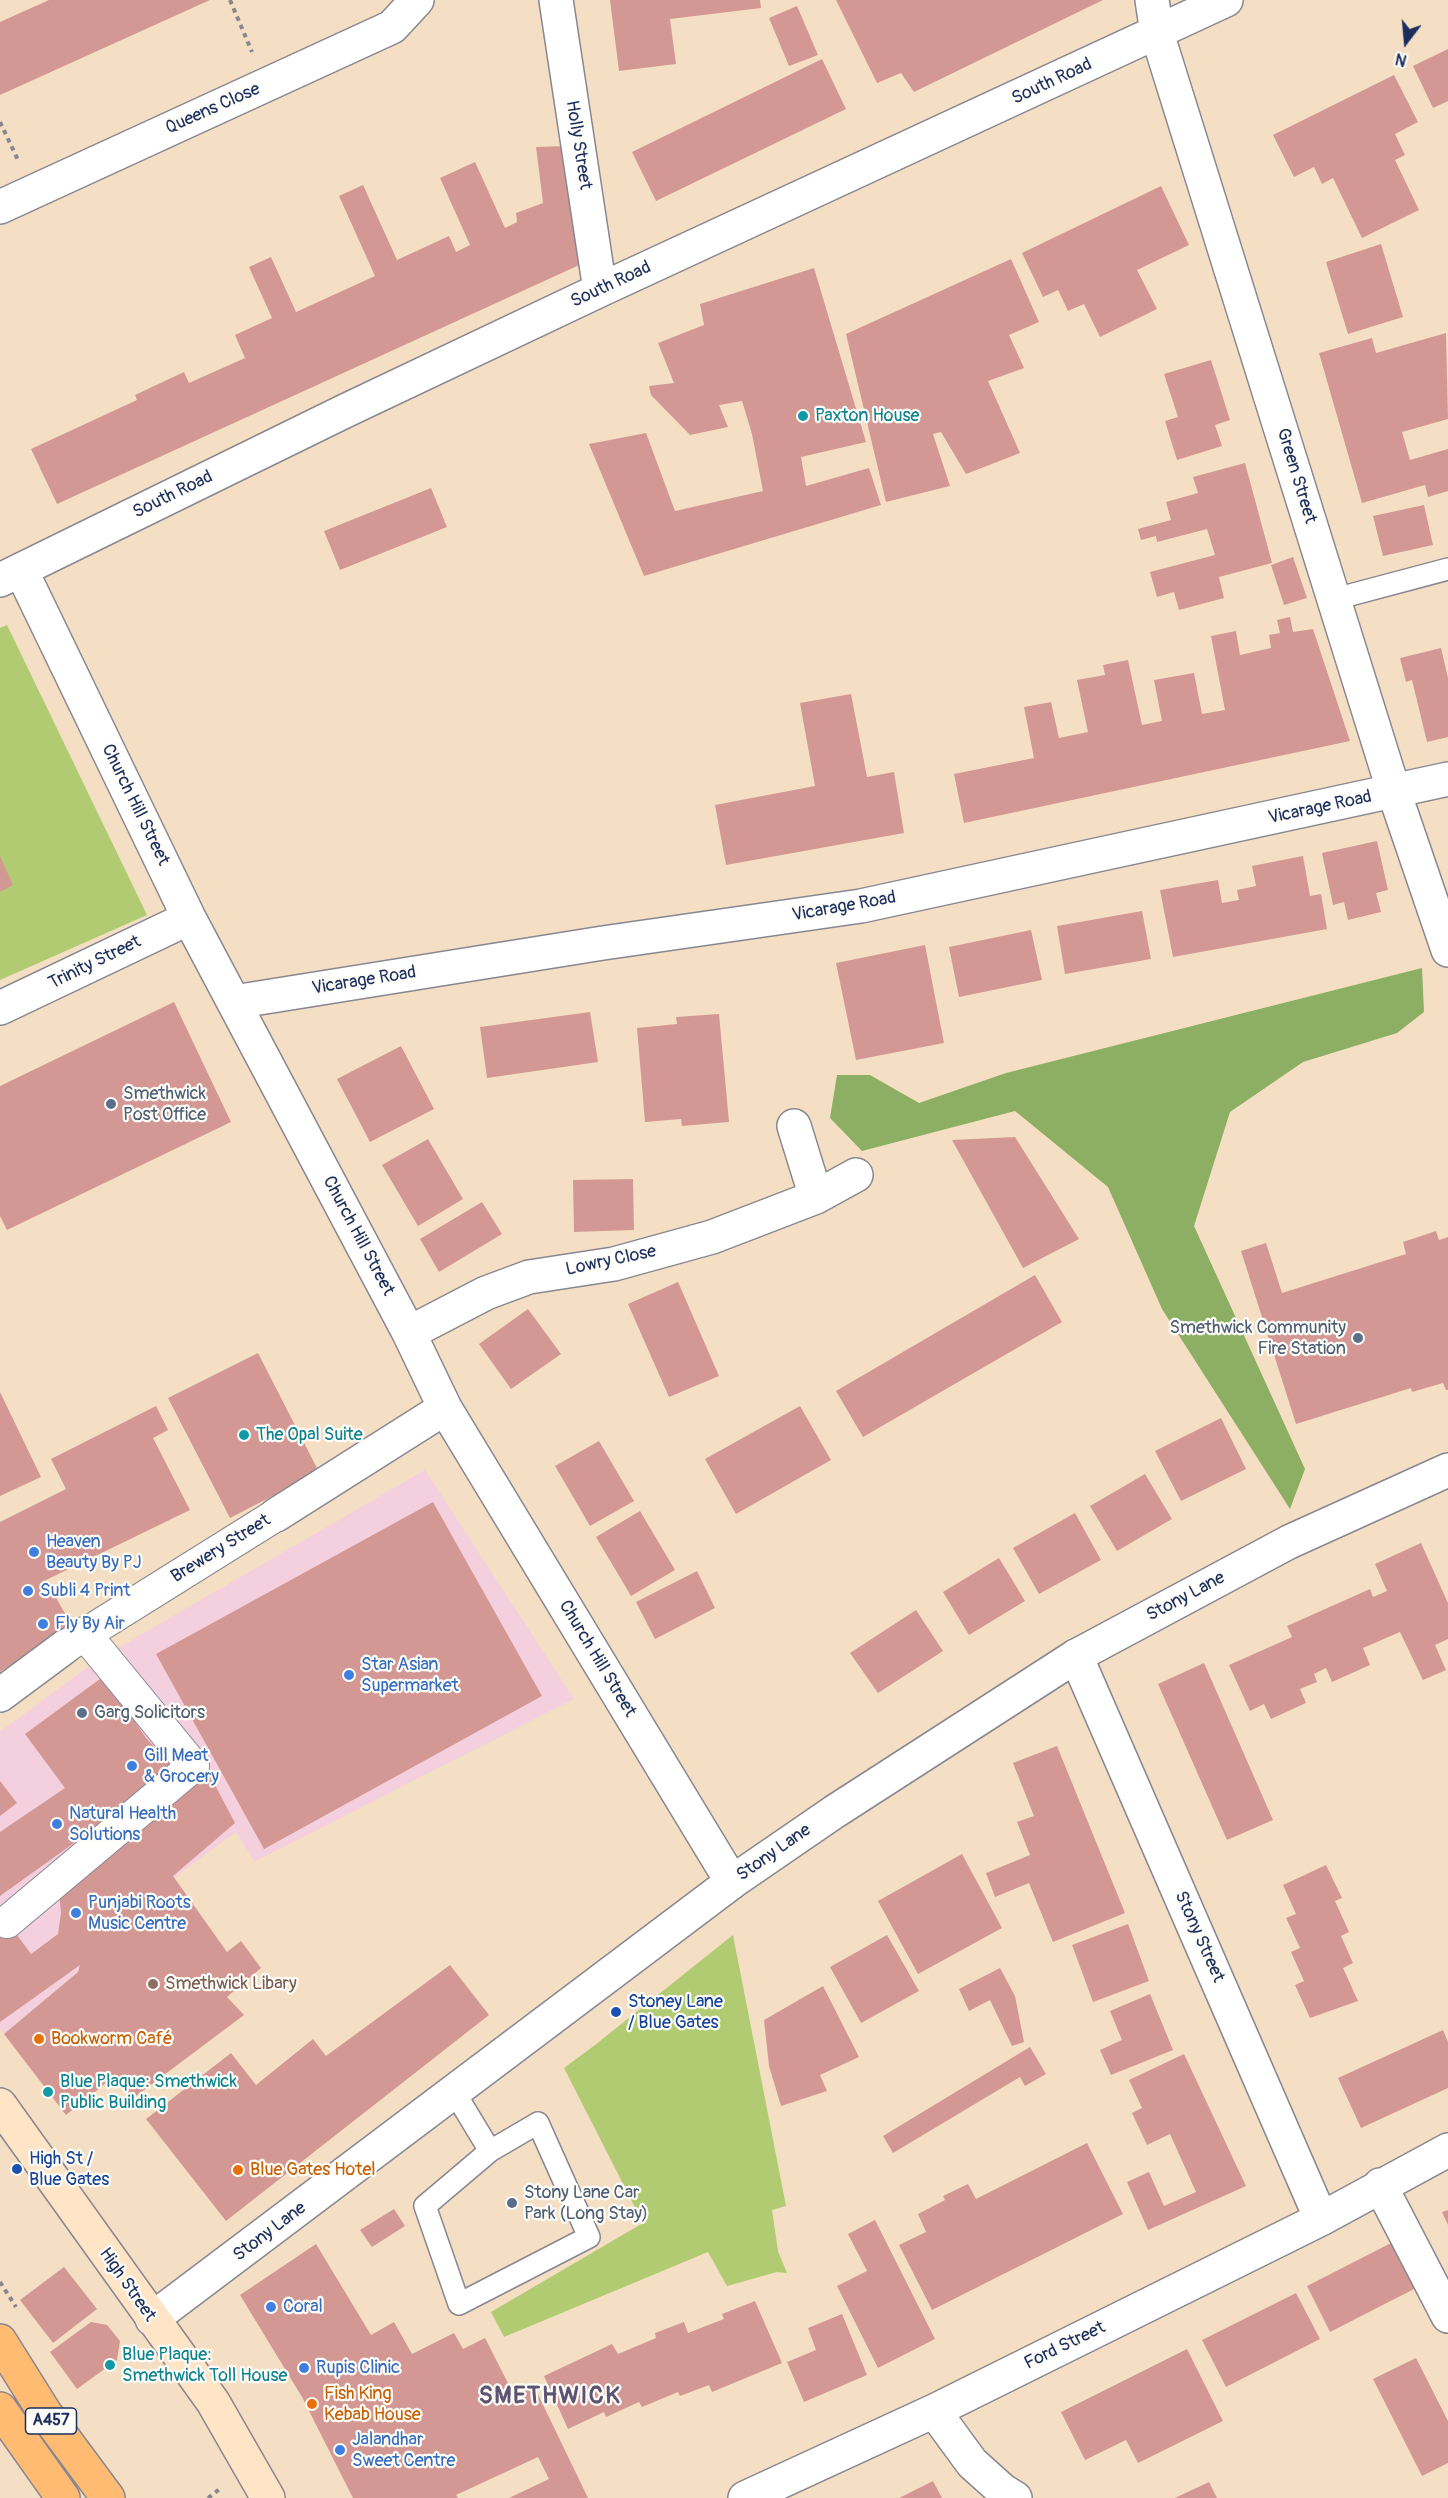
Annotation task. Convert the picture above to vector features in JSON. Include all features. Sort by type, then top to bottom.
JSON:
[{"type":"main road","name":"High Street","points":[[0,2105],[213,2402],[268,2498]]},
{"type":"main road","name":"A457","points":[[0,2341],[45,2413],[108,2498]]},
{"type":"main road","name":"A457","points":[[0,2409],[63,2498]]},
{"type":"street","name":"Queens Close","points":[[0,207],[392,27],[417,0]]},
{"type":"street","name":"Holly Street","points":[[556,0],[600,290]]},
{"type":"street","name":"Green Street","points":[[1152,0],[1157,33],[1394,792],[1448,950]]},
{"type":"street","name":"South Road","points":[[11,575],[347,410],[600,290],[1226,0]]},
{"type":"street","name":"Church Hill Street","points":[[11,575],[189,918],[409,1333],[445,1407],[732,1882]]},
{"type":"street","name":"Vicarage Road","points":[[234,1002],[603,943],[861,906],[1448,779]]},
{"type":"street","name":"Trinity Street","points":[[0,1008],[189,918]]},
{"type":"street","points":[[794,1126],[816,1197]]},
{"type":"street","name":"Lowry Close","points":[[409,1333],[486,1293],[529,1277],[614,1264],[712,1237],[816,1197],[856,1175]]},
{"type":"street","name":"Brewery Street","points":[[0,1695],[75,1640],[445,1407]]},
{"type":"street","name":"Stony Lane","points":[[152,2319],[455,2093],[732,1882],[834,1812],[1076,1656],[1289,1542],[1448,1470]]},
{"type":"street","points":[[7,1922],[193,1766],[75,1640]]},
{"type":"street","name":"Stony Street","points":[[1076,1656],[1321,2219]]},
{"type":"street","name":"Ford Street","points":[[745,2498],[934,2411],[1321,2219],[1448,2150]]},
{"type":"street","points":[[1380,2185],[1448,2316]]},
{"type":"street","points":[[934,2411],[972,2463],[1002,2490],[1015,2498]]},
{"type":"lane","points":[[1335,599],[1448,570]]},
{"type":"lane","points":[[455,2093],[490,2151]]},
{"type":"lane","points":[[538,2123],[589,2237],[459,2304],[424,2206],[490,2151],[538,2123]]},
{"type":"path","points":[[230,0],[266,85]]},
{"type":"path","points":[[208,2498],[221,2488]]},
{"type":"shaded area","points":[[425,1470],[574,1699],[254,1862],[236,1832],[85,1943],[78,1972],[4,2034],[0,2028],[0,1732],[97,1660]]},
{"type":"green space","points":[[7,625],[147,915],[0,980],[0,628]]},
{"type":"green space","points":[[1422,968],[1424,1012],[1397,1033],[1303,1062],[1230,1112],[1194,1226],[1305,1469],[1290,1509],[1162,1309],[1108,1187],[1015,1111],[862,1151],[830,1118],[837,1075],[870,1075],[919,1103],[1006,1073]]},
{"type":"green space","points":[[733,1935],[786,2206],[772,2210],[778,2251],[787,2273],[777,2272],[727,2286],[708,2252],[504,2337],[491,2312],[643,2223],[564,2068]]},
{"type":"building","points":[[49,0],[210,0],[0,95],[0,22]]},
{"type":"building","points":[[610,0],[760,0],[761,8],[670,19],[676,64],[619,71]]},
{"type":"building","points":[[836,0],[1103,0],[914,92],[901,73],[877,83]]},
{"type":"building","points":[[797,6],[818,55],[789,66],[769,18]]},
{"type":"building","points":[[1448,49],[1448,101],[1433,108],[1413,66]]},
{"type":"building","points":[[822,59],[846,109],[656,201],[632,152]]},
{"type":"building","points":[[1394,75],[1418,122],[1395,134],[1405,155],[1395,160],[1419,210],[1362,238],[1333,178],[1322,184],[1314,167],[1294,177],[1273,135]]},
{"type":"building","points":[[567,146],[588,261],[57,504],[31,449],[137,400],[135,395],[184,372],[189,383],[245,358],[235,335],[272,318],[249,267],[271,257],[296,312],[375,276],[339,196],[363,185],[397,260],[449,236],[456,252],[470,245],[440,178],[475,162],[505,228],[517,222],[516,213],[543,203],[536,147]]},
{"type":"building","points":[[1161,186],[1189,245],[1137,270],[1157,309],[1100,337],[1084,304],[1068,311],[1058,290],[1043,297],[1022,253]]},
{"type":"building","points":[[1381,244],[1403,317],[1348,334],[1326,262]]},
{"type":"building","points":[[1011,259],[1039,322],[1009,335],[1024,368],[988,381],[1020,453],[966,474],[941,432],[933,434],[950,486],[886,502],[846,334]]},
{"type":"building","name":"Paxton House","points":[[814,268],[866,442],[801,457],[806,486],[869,468],[881,505],[644,576],[589,444],[646,433],[675,511],[763,491],[752,434],[742,401],[719,405],[728,427],[690,435],[651,395],[649,386],[674,383],[658,343],[704,325],[700,304]]},
{"type":"building","points":[[1446,333],[1448,419],[1402,432],[1410,460],[1448,449],[1448,491],[1428,497],[1425,485],[1362,503],[1319,353],[1372,338],[1376,353]]},
{"type":"building","points":[[1211,360],[1230,420],[1215,425],[1222,446],[1177,460],[1165,421],[1178,417],[1164,374]]},
{"type":"building","points":[[1245,463],[1272,563],[1219,577],[1224,598],[1179,610],[1174,592],[1157,597],[1150,572],[1215,555],[1207,529],[1157,542],[1156,536],[1141,540],[1138,529],[1171,520],[1166,502],[1198,493],[1193,477]]},
{"type":"building","points":[[431,488],[447,527],[340,570],[324,531]]},
{"type":"building","points":[[1424,505],[1433,545],[1383,556],[1373,516]]},
{"type":"building","points":[[1293,557],[1307,598],[1284,605],[1271,565]]},
{"type":"building","points":[[1290,617],[1293,632],[1313,629],[1350,741],[964,823],[954,774],[1034,758],[1024,707],[1051,702],[1059,738],[1088,732],[1077,680],[1105,675],[1103,665],[1128,660],[1142,725],[1162,721],[1154,680],[1194,673],[1202,714],[1225,710],[1211,636],[1236,631],[1240,655],[1271,648],[1269,635],[1280,633],[1277,620]]},
{"type":"building","points":[[1441,648],[1448,678],[1448,737],[1427,742],[1412,680],[1406,682],[1400,658]]},
{"type":"building","points":[[851,694],[867,777],[894,772],[904,833],[726,865],[715,805],[815,786],[800,703]]},
{"type":"building","points":[[1377,841],[1388,890],[1376,893],[1381,912],[1348,920],[1344,902],[1333,905],[1322,853]]},
{"type":"building","points":[[0,856],[13,885],[0,892]]},
{"type":"building","points":[[1303,856],[1310,896],[1321,894],[1327,929],[1173,957],[1160,890],[1218,880],[1222,903],[1239,900],[1237,890],[1256,886],[1252,866]]},
{"type":"building","points":[[1142,911],[1151,959],[1065,974],[1057,926]]},
{"type":"building","points":[[1031,930],[1042,980],[959,997],[949,947]]},
{"type":"building","points":[[925,945],[944,1043],[856,1060],[836,963]]},
{"type":"building","name":"Smethwick Post Office","points":[[174,1002],[231,1122],[7,1230],[0,1216],[0,1086]]},
{"type":"building","points":[[590,1012],[598,1062],[487,1078],[480,1027]]},
{"type":"building","points":[[719,1014],[729,1122],[682,1126],[681,1119],[645,1122],[637,1028],[677,1024],[676,1017]]},
{"type":"building","points":[[401,1046],[434,1109],[370,1142],[337,1079]]},
{"type":"building","points":[[1015,1137],[1079,1239],[1023,1268],[952,1140]]},
{"type":"building","points":[[428,1139],[463,1199],[418,1226],[382,1165]]},
{"type":"building","points":[[633,1179],[634,1230],[574,1232],[573,1180]]},
{"type":"building","points":[[482,1202],[502,1234],[439,1272],[420,1239]]},
{"type":"building","name":"Smethwick Community Fire Station","points":[[1436,1231],[1439,1240],[1448,1237],[1448,1390],[1443,1383],[1412,1392],[1411,1388],[1296,1424],[1241,1251],[1266,1243],[1282,1293],[1406,1254],[1403,1242]]},
{"type":"building","points":[[1035,1275],[1062,1322],[863,1437],[836,1391]]},
{"type":"building","points":[[678,1282],[719,1376],[669,1397],[628,1304]]},
{"type":"building","points":[[528,1309],[561,1354],[511,1389],[479,1344]]},
{"type":"building","name":"The Opal Suite","points":[[258,1353],[319,1472],[230,1518],[168,1398]]},
{"type":"building","points":[[0,1392],[41,1477],[0,1496]]},
{"type":"building","points":[[156,1406],[168,1430],[153,1438],[190,1510],[46,1580],[71,1624],[0,1672],[0,1522],[66,1489],[51,1459]]},
{"type":"building","points":[[800,1406],[831,1460],[736,1514],[705,1459]]},
{"type":"building","points":[[1221,1418],[1246,1469],[1181,1501],[1155,1451]]},
{"type":"building","points":[[599,1441],[634,1501],[590,1526],[555,1466]]},
{"type":"building","points":[[1145,1474],[1172,1519],[1117,1551],[1090,1506]]},
{"type":"building","name":"Star Asian Supermarket","points":[[433,1502],[542,1696],[264,1849],[156,1654]]},
{"type":"building","points":[[640,1511],[675,1570],[631,1596],[596,1537]]},
{"type":"building","points":[[1075,1513],[1101,1560],[1039,1594],[1013,1548]]},
{"type":"building","points":[[1421,1543],[1448,1603],[1448,1639],[1435,1645],[1446,1670],[1423,1680],[1400,1632],[1363,1648],[1370,1665],[1332,1682],[1326,1668],[1314,1674],[1317,1682],[1300,1689],[1306,1703],[1271,1719],[1264,1704],[1250,1711],[1229,1665],[1292,1637],[1287,1626],[1370,1589],[1373,1597],[1387,1591],[1375,1564]]},
{"type":"building","points":[[999,1558],[1025,1601],[969,1635],[943,1592]]},
{"type":"building","points":[[697,1571],[715,1608],[655,1639],[636,1602]]},
{"type":"building","points":[[916,1610],[943,1651],[878,1693],[850,1653]]},
{"type":"building","points":[[1204,1663],[1273,1820],[1227,1840],[1158,1684]]},
{"type":"building","points":[[104,1676],[146,1738],[176,1770],[0,1896],[0,1832],[65,1788],[25,1734]]},
{"type":"building","points":[[1057,1746],[1125,1913],[1053,1942],[1029,1883],[995,1897],[986,1873],[1030,1855],[1017,1822],[1034,1816],[1013,1763]]},
{"type":"building","name":"Smethwick Libary","points":[[206,1768],[235,1823],[173,1876],[227,1952],[241,1941],[261,1968],[227,1997],[244,2015],[132,2099],[116,2075],[66,2115],[4,2034],[78,1972],[80,1965],[0,2022],[0,1912],[31,1954],[58,1934],[61,1913],[59,1890],[109,1847],[180,1799]]},
{"type":"building","points":[[0,1781],[17,1803],[0,1816]]},
{"type":"building","points":[[962,1854],[1002,1928],[918,1974],[878,1901]]},
{"type":"building","points":[[1326,1865],[1342,1898],[1335,1901],[1349,1932],[1341,1936],[1353,1963],[1343,1968],[1358,2001],[1310,2018],[1295,1985],[1304,1981],[1291,1952],[1300,1948],[1286,1918],[1296,1914],[1283,1885]]},
{"type":"building","points":[[1128,1924],[1149,1981],[1093,2002],[1072,1945]]},
{"type":"building","points":[[887,1935],[919,1991],[861,2023],[830,1967]]},
{"type":"building","name":"Blue Gates Hotel","points":[[450,1965],[489,2015],[226,2221],[146,2119],[231,2053],[256,2085],[313,2039],[326,2056]]},
{"type":"building","points":[[1000,1968],[1015,1996],[1024,2042],[1012,2046],[990,2000],[969,2011],[959,1989]]},
{"type":"building","points":[[823,1986],[859,2057],[820,2075],[827,2091],[781,2106],[769,2066],[764,2020]]},
{"type":"building","points":[[1150,1994],[1173,2050],[1111,2075],[1100,2050],[1122,2040],[1110,2011]]},
{"type":"building","points":[[1443,2030],[1448,2042],[1448,2088],[1361,2128],[1338,2078]]},
{"type":"building","points":[[1030,2047],[1046,2074],[1025,2086],[1020,2077],[893,2153],[883,2136]]},
{"type":"building","points":[[1184,2054],[1246,2186],[1148,2230],[1127,2182],[1149,2172],[1164,2206],[1196,2192],[1170,2134],[1147,2145],[1132,2113],[1142,2108],[1129,2080]]},
{"type":"building","points":[[1087,2143],[1123,2214],[932,2310],[899,2245],[926,2232],[918,2214],[945,2200],[943,2196],[968,2184],[976,2199]]},
{"type":"building","points":[[394,2209],[405,2226],[372,2247],[360,2230]]},
{"type":"building","points":[[1448,2210],[1448,2225],[1442,2212]]},
{"type":"building","points":[[875,2220],[935,2339],[878,2368],[837,2286],[867,2271],[848,2234]]},
{"type":"building","points":[[1395,2241],[1418,2287],[1330,2332],[1307,2286]]},
{"type":"building","points":[[316,2244],[371,2335],[394,2322],[412,2354],[454,2333],[463,2349],[485,2338],[512,2391],[533,2384],[588,2498],[509,2498],[549,2479],[538,2457],[456,2495],[458,2498],[353,2498],[302,2397],[240,2295]]},
{"type":"building","points":[[64,2267],[97,2309],[53,2343],[20,2300]]},
{"type":"building","points":[[1296,2293],[1320,2339],[1226,2387],[1202,2340]]},
{"type":"building","points":[[755,2301],[782,2363],[712,2392],[709,2385],[680,2396],[678,2392],[642,2407],[639,2402],[606,2417],[604,2412],[568,2429],[544,2376],[612,2344],[618,2354],[656,2338],[655,2333],[684,2322],[688,2333],[724,2319],[722,2314]]},
{"type":"building","points":[[842,2314],[867,2375],[804,2402],[787,2362],[816,2350],[808,2328]]},
{"type":"building","points":[[91,2322],[107,2325],[120,2341],[117,2360],[77,2389],[50,2352]]},
{"type":"building","points":[[1187,2349],[1223,2421],[1138,2463],[1126,2440],[1085,2460],[1061,2412]]},
{"type":"building","points":[[1416,2358],[1448,2421],[1448,2463],[1422,2476],[1373,2379]]},
{"type":"building","points":[[933,2481],[942,2498],[899,2498]]},
{"type":"building","points":[[1209,2482],[1217,2498],[1175,2498]]},
{"type":"place","name":"Paxton House","points":[[803,416]]},
{"type":"place","name":"Smethwick Post Office","points":[[111,1104]]},
{"type":"place","name":"Smethwick Community Fire Station","points":[[1358,1338]]},
{"type":"place","name":"The Opal Suite","points":[[244,1435]]},
{"type":"place","name":"Heaven Beauty By PJ","points":[[34,1552]]},
{"type":"place","name":"Subli 4 Print","points":[[28,1591]]},
{"type":"place","name":"Fly By Air","points":[[43,1624]]},
{"type":"place","name":"Star Asian Supermarket","points":[[349,1675]]},
{"type":"place","name":"Garg Solicitors","points":[[82,1713]]},
{"type":"place","name":"Gill Meat & Grocery","points":[[132,1766]]},
{"type":"place","name":"Natural Health Solutions","points":[[57,1824]]},
{"type":"place","name":"Punjabi Roots Music Centre","points":[[76,1913]]},
{"type":"place","name":"Smethwick Libary","points":[[153,1984]]},
{"type":"place","name":"Stoney Lane / Blue Gates","points":[[616,2012]]},
{"type":"place","name":"Bookworm Café","points":[[39,2039]]},
{"type":"place","name":"Blue Plaque: Smethwick Public Building","points":[[48,2092]]},
{"type":"place","name":"High St / Blue Gates","points":[[17,2169]]},
{"type":"place","name":"Blue Gates Hotel","points":[[238,2170]]},
{"type":"place","name":"Stony Lane Car Park (Long Stay)","points":[[512,2203]]},
{"type":"place","name":"Coral","points":[[271,2307]]},
{"type":"place","name":"Blue Plaque: Smethwick Toll House","points":[[110,2365]]},
{"type":"place","name":"Rupis Clinic","points":[[304,2368]]},
{"type":"place","name":"Fish King Kebab House","points":[[312,2404]]},
{"type":"place","name":"Jalandhar Sweet Centre","points":[[340,2450]]},
{"type":"district","name":"SMETHWICK","points":[[550,2397]]}]
